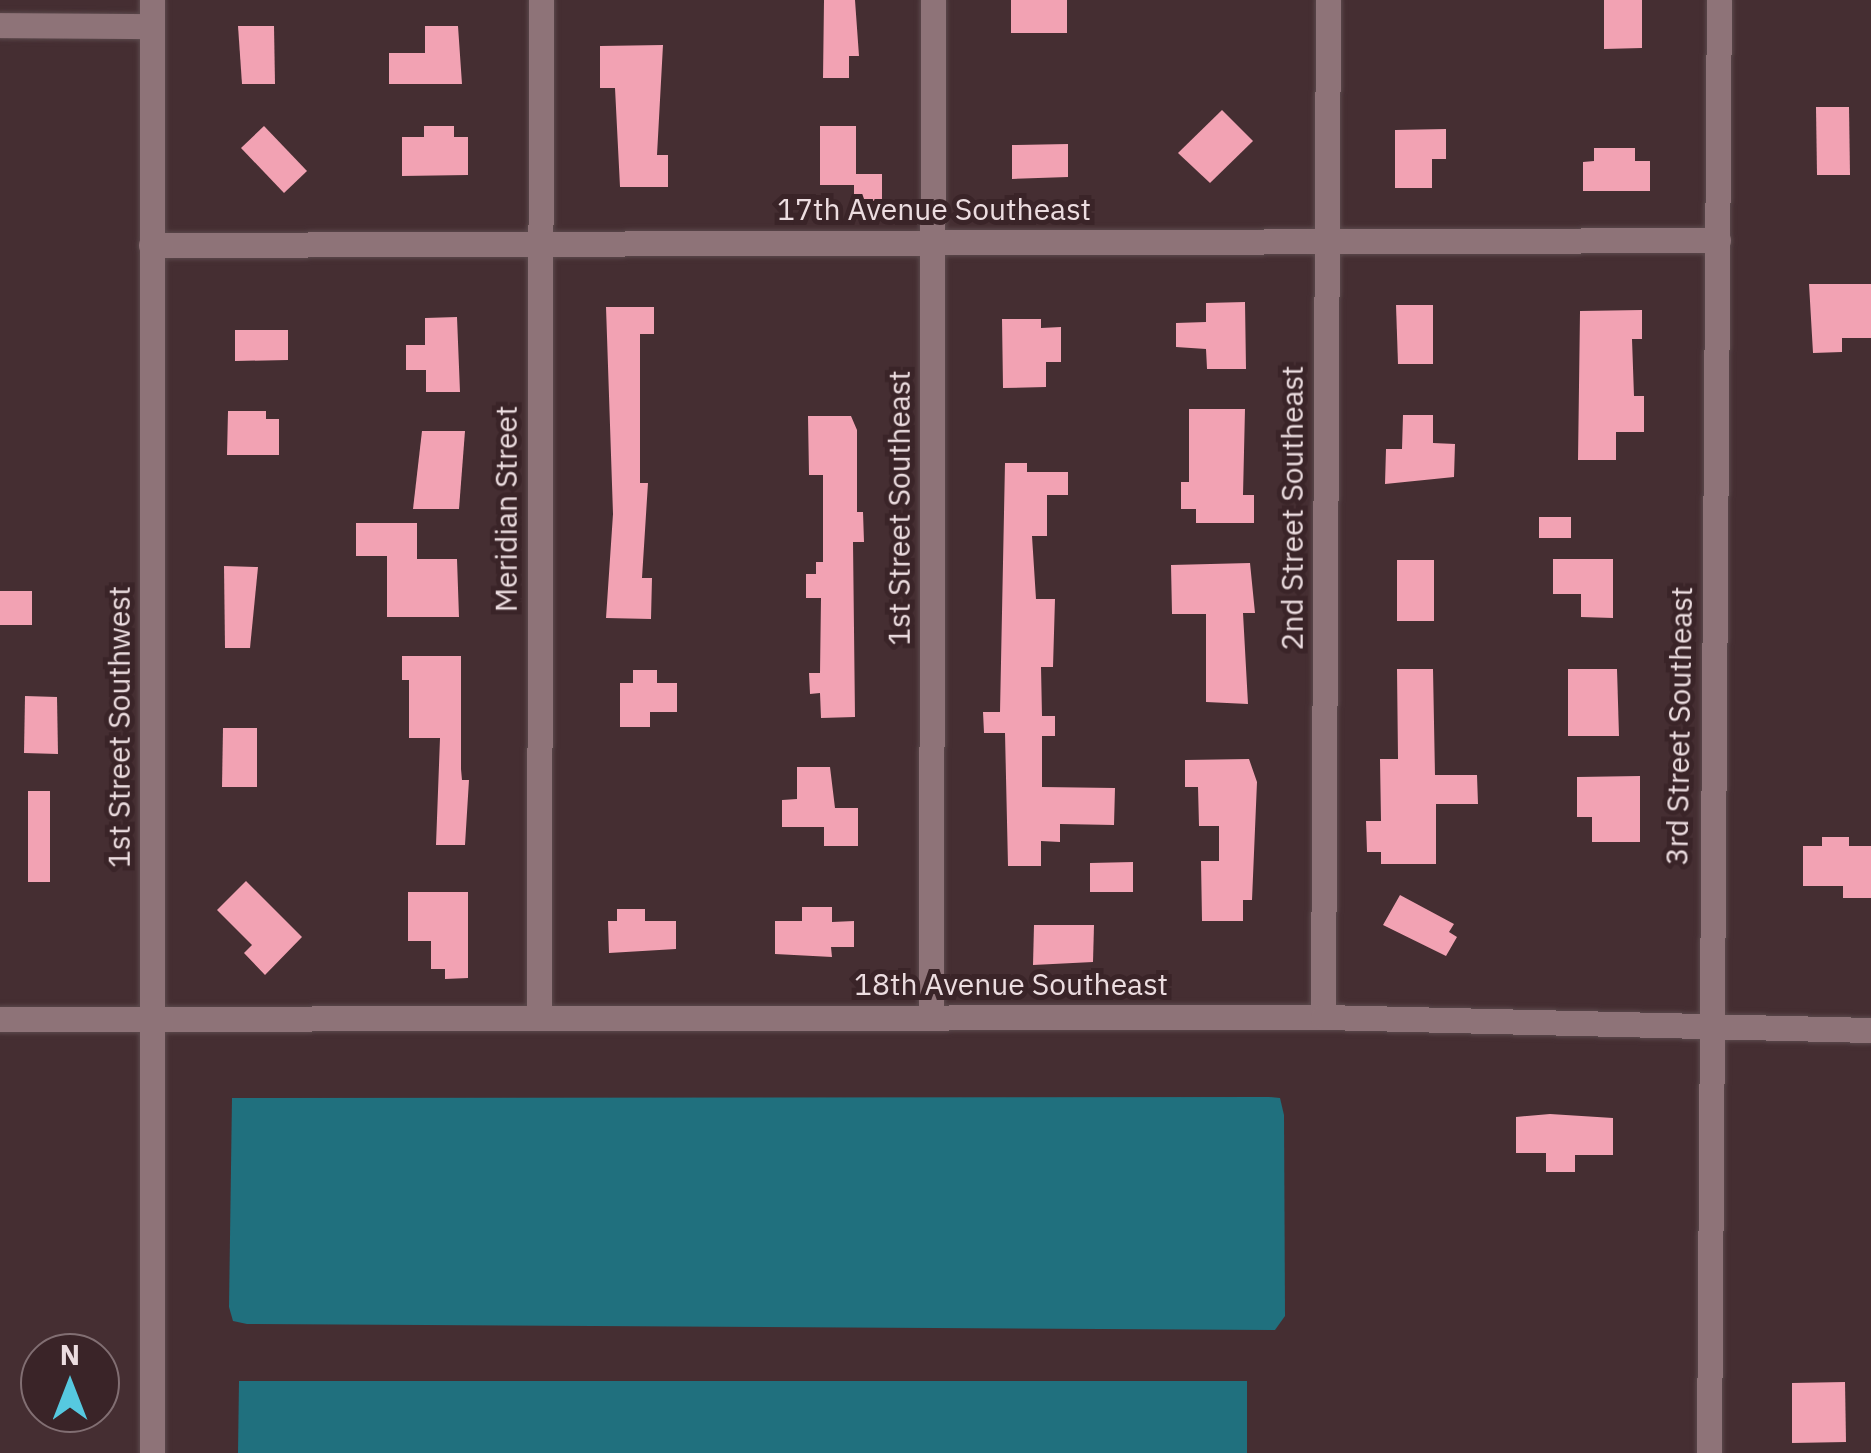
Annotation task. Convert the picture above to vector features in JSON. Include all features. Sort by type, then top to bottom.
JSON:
[{"type":"street","name":"Meridian Street","points":[[539,1018],[541,0]]},
{"type":"street","name":"1st Street Southeast","points":[[931,1017],[933,0]]},
{"type":"street","name":"2nd Street Southeast","points":[[1323,1016],[1328,0]]},
{"type":"street","name":"3rd Street Southeast","points":[[1709,1453],[1708,1028],[1720,0]]},
{"type":"street","points":[[0,25],[152,13]]},
{"type":"street","name":"1st Street Southwest","points":[[152,13],[152,1453]]},
{"type":"street","name":"17th Avenue Southeast","points":[[151,245],[1718,240]]},
{"type":"street","name":"18th Avenue Southeast","points":[[0,1019],[1323,1016],[1871,1030]]},
{"type":"water","points":[[232,1098],[1280,1098],[1284,1115],[1285,1316],[1275,1330],[247,1324],[233,1321],[229,1307]]},
{"type":"water","points":[[239,1381],[1247,1381],[1247,1453],[238,1453]]},
{"type":"building","points":[[824,0],[855,0],[859,56],[849,56],[849,78],[823,78]]},
{"type":"building","points":[[1011,0],[1067,0],[1067,33],[1011,33]]},
{"type":"building","points":[[1604,0],[1642,0],[1642,48],[1604,49]]},
{"type":"building","points":[[238,26],[274,26],[275,84],[242,84]]},
{"type":"building","points":[[425,26],[458,26],[462,84],[389,84],[389,53],[425,53]]},
{"type":"building","points":[[663,45],[657,155],[668,155],[668,187],[620,187],[615,88],[600,88],[600,46]]},
{"type":"building","points":[[1816,107],[1849,107],[1850,175],[1817,175]]},
{"type":"building","points":[[1222,110],[1253,141],[1210,183],[1178,153]]},
{"type":"building","points":[[264,126],[307,171],[284,193],[241,148]]},
{"type":"building","points":[[424,126],[454,126],[454,137],[468,137],[468,175],[402,176],[402,137],[424,137]]},
{"type":"building","points":[[820,126],[856,126],[856,174],[882,174],[882,201],[854,201],[854,185],[820,185]]},
{"type":"building","points":[[1446,129],[1446,159],[1432,159],[1432,188],[1395,188],[1395,130]]},
{"type":"building","points":[[1068,144],[1068,177],[1012,179],[1012,145]]},
{"type":"building","points":[[1594,148],[1635,148],[1635,161],[1650,161],[1650,191],[1583,191],[1583,162],[1594,161]]},
{"type":"building","points":[[1809,284],[1871,284],[1871,338],[1842,338],[1842,352],[1813,353]]},
{"type":"building","points":[[1245,302],[1246,369],[1207,369],[1206,349],[1176,347],[1176,323],[1206,322],[1206,303]]},
{"type":"building","points":[[1396,305],[1433,305],[1433,364],[1398,364]]},
{"type":"building","points":[[606,307],[654,307],[654,334],[640,334],[640,483],[648,483],[642,578],[652,578],[651,619],[606,618],[613,514]]},
{"type":"building","points":[[1642,310],[1642,339],[1632,339],[1634,396],[1644,396],[1644,432],[1616,432],[1616,460],[1578,460],[1580,311]]},
{"type":"building","points":[[457,317],[460,392],[426,392],[426,370],[406,370],[406,345],[425,345],[425,318]]},
{"type":"building","points":[[1002,319],[1041,319],[1041,328],[1061,327],[1061,362],[1046,362],[1046,387],[1003,388]]},
{"type":"building","points":[[235,330],[288,330],[288,360],[235,361]]},
{"type":"building","points":[[1189,409],[1245,409],[1243,495],[1254,495],[1254,523],[1196,523],[1196,509],[1181,509],[1181,482],[1189,482]]},
{"type":"building","points":[[228,411],[266,411],[266,419],[279,419],[279,455],[227,455]]},
{"type":"building","points":[[1403,415],[1433,415],[1433,443],[1455,444],[1454,477],[1385,484],[1386,449],[1402,449]]},
{"type":"building","points":[[808,416],[851,416],[857,430],[857,512],[863,512],[864,542],[853,542],[855,717],[821,718],[820,693],[810,694],[809,673],[820,673],[821,598],[806,598],[806,574],[816,574],[816,562],[823,562],[823,475],[809,475]]},
{"type":"building","points":[[422,431],[465,431],[459,509],[413,509]]},
{"type":"building","points":[[1005,463],[1027,463],[1027,472],[1068,472],[1068,495],[1047,495],[1047,536],[1032,536],[1036,599],[1055,599],[1053,667],[1041,667],[1042,716],[1055,716],[1055,736],[1042,736],[1042,787],[1115,788],[1114,825],[1060,824],[1060,842],[1041,841],[1041,866],[1008,866],[1005,733],[984,733],[983,712],[1000,712]]},
{"type":"building","points":[[1539,517],[1571,517],[1571,538],[1539,538]]},
{"type":"building","points":[[356,523],[417,523],[417,559],[457,559],[459,617],[387,617],[387,556],[356,556]]},
{"type":"building","points":[[1553,559],[1613,559],[1613,618],[1581,617],[1581,594],[1553,594]]},
{"type":"building","points":[[1397,560],[1434,560],[1434,621],[1397,621]]},
{"type":"building","points":[[1250,563],[1255,613],[1243,613],[1248,704],[1206,702],[1206,614],[1172,614],[1171,565]]},
{"type":"building","points":[[224,566],[258,567],[250,648],[225,648]]},
{"type":"building","points":[[0,591],[32,591],[32,625],[0,625]]},
{"type":"building","points":[[402,656],[461,656],[461,769],[462,780],[469,780],[465,845],[436,845],[440,738],[409,738],[409,680],[402,680]]},
{"type":"building","points":[[1397,669],[1433,669],[1435,775],[1477,775],[1478,804],[1436,804],[1436,864],[1381,864],[1381,852],[1367,852],[1366,821],[1381,821],[1380,759],[1398,759]]},
{"type":"building","points":[[1568,669],[1617,669],[1619,736],[1568,736]]},
{"type":"building","points":[[633,670],[657,670],[657,683],[677,683],[677,712],[650,712],[650,727],[620,727],[620,683],[633,683]]},
{"type":"building","points":[[25,696],[57,697],[58,754],[24,753]]},
{"type":"building","points":[[223,728],[257,728],[257,787],[222,787]]},
{"type":"building","points":[[1249,759],[1257,782],[1252,900],[1243,900],[1243,921],[1202,921],[1201,861],[1219,861],[1219,826],[1199,826],[1198,787],[1185,787],[1185,760]]},
{"type":"building","points":[[797,767],[830,767],[835,808],[858,808],[858,846],[824,846],[824,827],[782,827],[782,800],[797,799]]},
{"type":"building","points":[[1640,776],[1640,842],[1592,842],[1592,817],[1577,817],[1577,777]]},
{"type":"building","points":[[28,791],[50,791],[50,882],[28,882]]},
{"type":"building","points":[[1822,837],[1849,837],[1849,846],[1871,846],[1871,898],[1843,898],[1843,886],[1803,886],[1803,846],[1822,846]]},
{"type":"building","points":[[1133,862],[1133,892],[1090,892],[1090,863]]},
{"type":"building","points":[[246,881],[302,937],[265,975],[244,953],[252,945],[217,910]]},
{"type":"building","points":[[408,892],[468,892],[468,978],[445,979],[445,969],[431,969],[431,941],[408,941]]},
{"type":"building","points":[[1400,895],[1454,924],[1449,932],[1457,937],[1446,956],[1383,925]]},
{"type":"building","points":[[802,907],[832,907],[832,922],[854,921],[854,947],[831,947],[832,957],[775,954],[775,921],[802,921]]},
{"type":"building","points":[[617,909],[645,909],[645,921],[676,921],[676,949],[609,953],[608,921],[617,921]]},
{"type":"building","points":[[1034,925],[1094,925],[1093,962],[1033,965]]},
{"type":"building","points":[[1550,1114],[1613,1118],[1613,1155],[1575,1155],[1575,1172],[1546,1172],[1546,1153],[1516,1153],[1516,1117]]},
{"type":"building","points":[[1845,1382],[1846,1442],[1792,1443],[1792,1383]]}]
